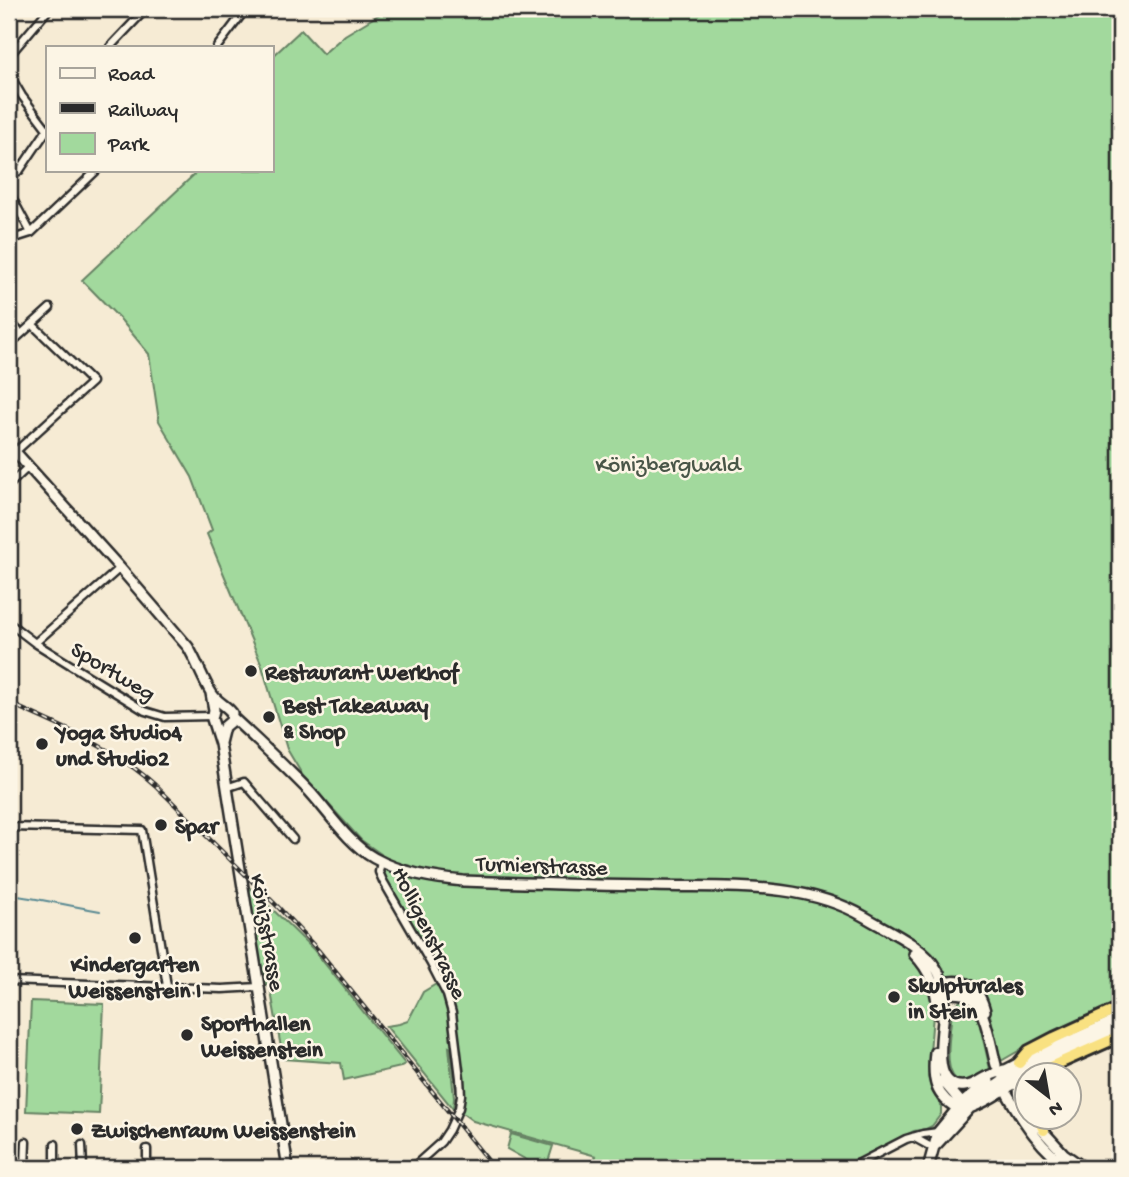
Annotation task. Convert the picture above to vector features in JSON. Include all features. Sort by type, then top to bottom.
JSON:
[{"type":"highway","points":[[1028,1062],[1029,1051],[1120,1009]]},
{"type":"highway","points":[[1055,1062],[1120,1036]]},
{"type":"main road","name":"Könizstrasse","points":[[12,449],[188,647],[221,718],[220,744],[226,788],[288,1168]]},
{"type":"main road","name":"Turnierstrasse","points":[[221,718],[247,732],[310,792],[358,846],[380,861],[419,874],[463,881],[793,891],[828,899],[904,939],[934,966],[939,988]]},
{"type":"main road","points":[[939,988],[954,981],[976,990],[984,1004],[988,1030]]},
{"type":"main road","points":[[939,988],[971,997],[978,1005],[1000,1068]]},
{"type":"main road","points":[[939,988],[942,1034],[940,1072],[943,1081],[964,1108]]},
{"type":"main road","points":[[939,988],[933,1079],[947,1102],[964,1108]]},
{"type":"main road","points":[[942,1034],[947,1025],[950,1003],[959,993]]},
{"type":"main road","points":[[1046,1062],[1120,1018]]},
{"type":"main road","points":[[1049,1062],[1120,1027]]},
{"type":"main road","points":[[940,1060],[946,1078],[959,1086],[971,1085],[1000,1068],[1014,1071]]},
{"type":"main road","points":[[933,1148],[977,1089],[1000,1068]]},
{"type":"main road","points":[[928,1168],[938,1132],[964,1108],[982,1103],[1014,1082]]},
{"type":"main road","points":[[1007,1095],[1032,1133],[1058,1154],[1084,1168]]},
{"type":"main road","points":[[1045,1132],[1069,1168]]},
{"type":"street","points":[[9,56],[49,9]]},
{"type":"street","points":[[111,46],[146,9]]},
{"type":"street","points":[[218,46],[246,9]]},
{"type":"street","points":[[9,74],[46,128]]},
{"type":"street","points":[[9,178],[20,170],[46,131]]},
{"type":"street","points":[[9,240],[31,233],[91,172]]},
{"type":"street","points":[[9,192],[31,233]]},
{"type":"street","points":[[9,345],[50,308]]},
{"type":"street","points":[[9,320],[21,334]]},
{"type":"street","points":[[12,449],[92,382],[32,324]]},
{"type":"street","points":[[9,485],[28,467]]},
{"type":"street","points":[[35,643],[120,568]]},
{"type":"street","name":"Sportweg","points":[[9,623],[35,643],[145,711],[165,717],[221,718]]},
{"type":"street","points":[[226,788],[244,782],[293,839]]},
{"type":"street","points":[[9,827],[142,831],[167,986]]},
{"type":"street","name":"Holligenstrasse","points":[[380,861],[379,872],[383,881],[450,1002],[460,1078],[459,1108],[449,1130],[441,1142],[414,1168]]},
{"type":"street","points":[[9,981],[222,989],[259,987]]},
{"type":"street","points":[[850,1168],[913,1137],[938,1132]]},
{"type":"street","points":[[913,1137],[933,1148]]},
{"type":"street","points":[[25,1168],[26,1143]]},
{"type":"street","points":[[55,1144],[55,1168]]},
{"type":"street","points":[[82,1145],[83,1168]]},
{"type":"street","points":[[146,1149],[147,1168]]},
{"type":"green space","name":"Könizbergwald","points":[[388,9],[1120,9],[1120,1004],[1041,1038],[1001,1061],[985,994],[968,978],[946,978],[934,1002],[928,1077],[941,1106],[941,1114],[932,1126],[914,1131],[870,1153],[878,1168],[595,1168],[592,1167],[596,1156],[473,1121],[462,1113],[464,1078],[455,1009],[446,985],[384,877],[381,854],[361,840],[303,776],[287,749],[261,663],[207,534],[212,530],[192,477],[159,421],[149,354],[82,280],[197,172],[273,172],[273,56],[301,30],[323,54],[345,35]]},
{"type":"green space","points":[[247,886],[313,949],[405,1064],[344,1080],[341,1063],[283,1059],[267,969],[268,986],[263,983]]},
{"type":"green space","points":[[438,983],[448,1008],[458,1085],[456,1093],[449,1047],[453,1109],[386,1026],[408,1021],[423,992]]},
{"type":"green space","points":[[962,1000],[973,1005],[977,1013],[990,1069],[973,1079],[961,1081],[953,1076],[948,1054],[952,1012],[955,1005]]},
{"type":"green space","points":[[31,1001],[104,1004],[99,1114],[26,1111]]},
{"type":"green space","points":[[511,1134],[553,1146],[546,1168],[541,1168],[507,1149]]},
{"type":"waterway","points":[[9,895],[100,911]]},
{"type":"railway","points":[[9,703],[104,748],[155,785],[318,950],[494,1168]]},
{"type":"place","name":"Restaurant Werkhof","points":[[251,671]]},
{"type":"place","name":"Best Takeaway & Shop","points":[[269,717]]},
{"type":"place","name":"Yoga Studio4 und Studio2","points":[[42,744]]},
{"type":"place","name":"Spar","points":[[161,825]]},
{"type":"place","name":"Kindergarten Weissenstein I","points":[[135,938]]},
{"type":"place","name":"Skulpturales in Stein","points":[[894,997]]},
{"type":"place","name":"Sporthallen Weissenstein","points":[[187,1035]]},
{"type":"place","name":"Zwischenraum Weissenstein","points":[[77,1129]]}]
